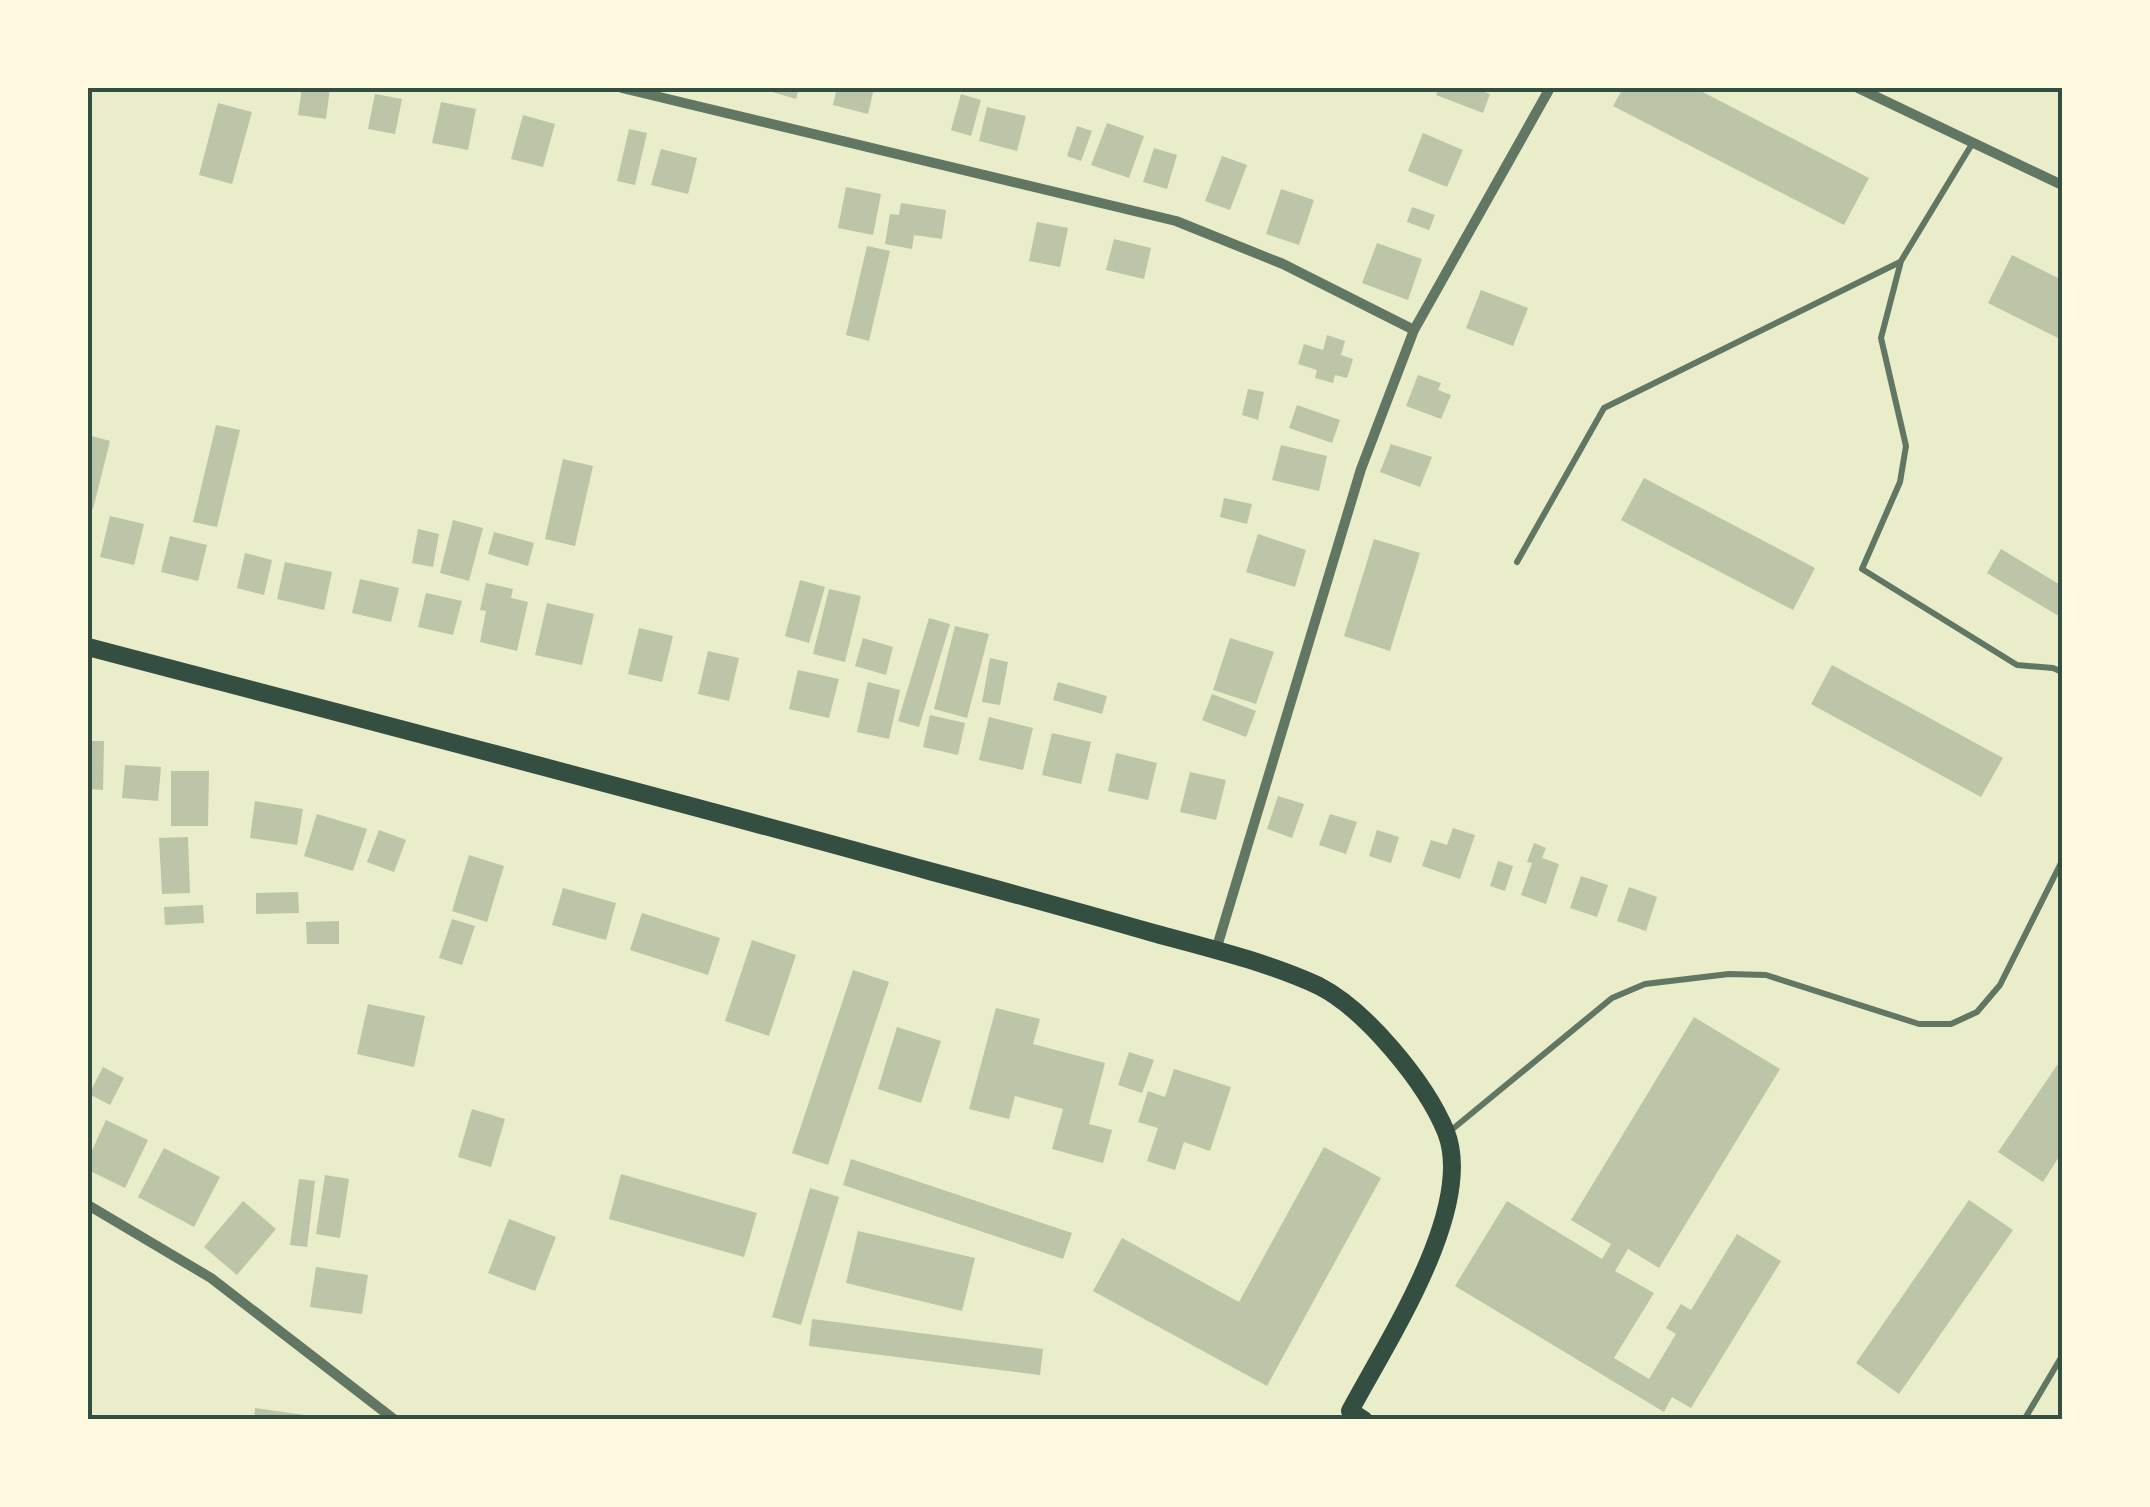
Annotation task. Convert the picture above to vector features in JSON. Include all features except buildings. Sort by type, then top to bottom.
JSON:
[{"type":"main road","points":[[88,647],[730,816],[1216,950],[1321,987],[1370,1025],[1409,1068],[1447,1134],[1454,1179],[1446,1218],[1431,1257],[1354,1417]]},
{"type":"street","points":[[622,88],[1176,221],[1283,264],[1414,330]]},
{"type":"street","points":[[1216,950],[1361,468],[1414,330],[1550,88]]},
{"type":"street","points":[[1858,88],[2062,186]]},
{"type":"street","points":[[88,1205],[211,1278],[395,1420]]},
{"type":"lane","points":[[1973,143],[1901,261],[1881,338],[1906,446],[1900,482],[1862,569],[2017,665],[2062,672]]},
{"type":"lane","points":[[1516,562],[1604,408],[1901,261]]},
{"type":"lane","points":[[1447,1134],[1612,998],[1645,984],[1729,974],[1766,975],[1920,1024],[1951,1024],[1978,1012],[2000,985],[2062,861]]},
{"type":"lane","points":[[2024,1420],[2062,1356]]}]
